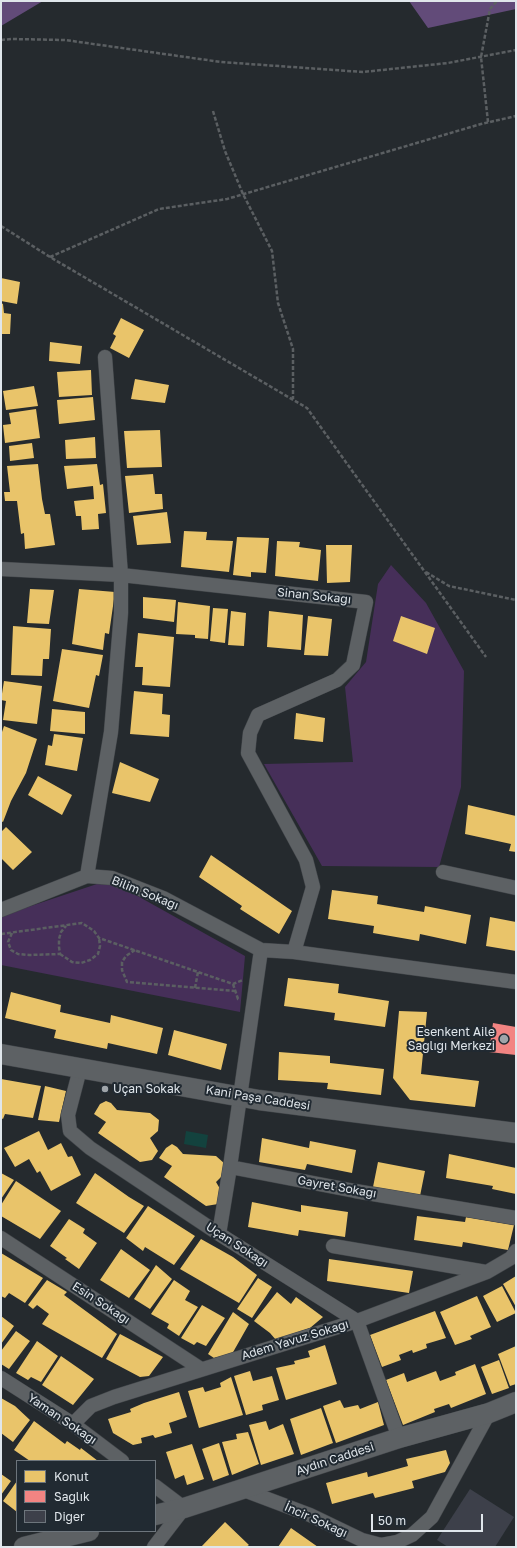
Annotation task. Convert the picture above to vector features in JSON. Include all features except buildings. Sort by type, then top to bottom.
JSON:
[{"type":"street","points":[[87,876],[111,732],[121,613],[121,575],[105,357]]},
{"type":"street","name":"Sinan Sokağı","points":[[1,569],[121,575],[366,602],[353,666],[337,680],[258,715],[250,733],[248,753],[306,860],[312,887],[294,952]]},
{"type":"street","points":[[443,872],[516,888]]},
{"type":"street","name":"Bilim Sokağı","points":[[1,910],[87,876],[112,878],[163,898],[261,950]]},
{"type":"street","points":[[219,1234],[230,1168],[239,1096],[261,950],[294,952],[516,982]]},
{"type":"street","name":"Kani Paşa Caddesi","points":[[1,1054],[259,1100],[516,1132]]},
{"type":"street","name":"Uçan Sokağı","points":[[80,1069],[68,1115],[70,1131],[90,1148],[219,1234],[357,1321]]},
{"type":"street","name":"Gayret Sokağı","points":[[230,1168],[516,1218]]},
{"type":"street","name":"Esin Sokağı","points":[[1,1238],[201,1369]]},
{"type":"street","points":[[333,1246],[486,1272]]},
{"type":"street","name":"Adem Yavuz Sokağı","points":[[73,1424],[91,1406],[114,1397],[357,1321],[486,1272],[511,1258],[516,1251]]},
{"type":"street","points":[[357,1321],[399,1438]]},
{"type":"street","name":"Yaman Sokağı","points":[[1,1378],[73,1424],[121,1460]]},
{"type":"street","name":"Aydın Caddesi","points":[[156,1515],[184,1508],[399,1438],[489,1413],[516,1402]]},
{"type":"street","name":"İncir Sokağı","points":[[242,1489],[310,1515],[362,1540],[381,1545],[397,1542],[412,1535],[432,1517],[489,1413]]},
{"type":"street","points":[[154,1547],[184,1508],[156,1487]]},
{"type":"street","points":[[24,1547],[85,1532]]},
{"type":"path","points":[[488,122],[481,57],[490,9],[497,1]]},
{"type":"path","points":[[1,40],[65,40],[221,62],[363,72],[448,63],[516,50]]},
{"type":"path","points":[[213,111],[225,150],[243,194],[272,251],[278,303],[293,349],[293,400]]},
{"type":"path","points":[[50,257],[159,209],[227,199],[488,122],[516,116]]},
{"type":"path","points":[[1,226],[50,257],[307,408],[486,657]]},
{"type":"path","points":[[424,570],[449,586],[516,600]]},
{"type":"path","points":[[1,934],[82,923],[94,931],[99,938],[100,946],[98,954],[90,960],[81,963],[72,962],[60,954],[18,954],[11,950],[8,942],[12,933]]},
{"type":"path","points":[[60,954],[58,947],[59,939],[61,932],[66,926]]},
{"type":"path","points":[[99,938],[233,984],[248,978],[256,978]]},
{"type":"path","points":[[135,950],[126,956],[122,962],[122,970],[127,982],[235,991]]},
{"type":"path","points":[[195,988],[198,972]]},
{"type":"shaded area","points":[[1,1],[43,1],[1,26]]},
{"type":"shaded area","points":[[409,1],[516,1],[516,9],[428,28]]},
{"type":"shaded area","points":[[391,565],[426,603],[464,671],[461,787],[439,867],[322,866],[264,764],[353,762],[345,687],[366,662],[378,584]]},
{"type":"shaded area","points":[[109,880],[245,956],[240,1012],[1,965],[1,916]]},
{"type":"shaded area","points":[[186,1131],[208,1135],[206,1148],[184,1144]]},
{"type":"place","name":"Esenkent Aile Sağlığı Merkezi","points":[[504,1039]]},
{"type":"place","name":"Uçan Sokak","points":[[105,1089]]}]
